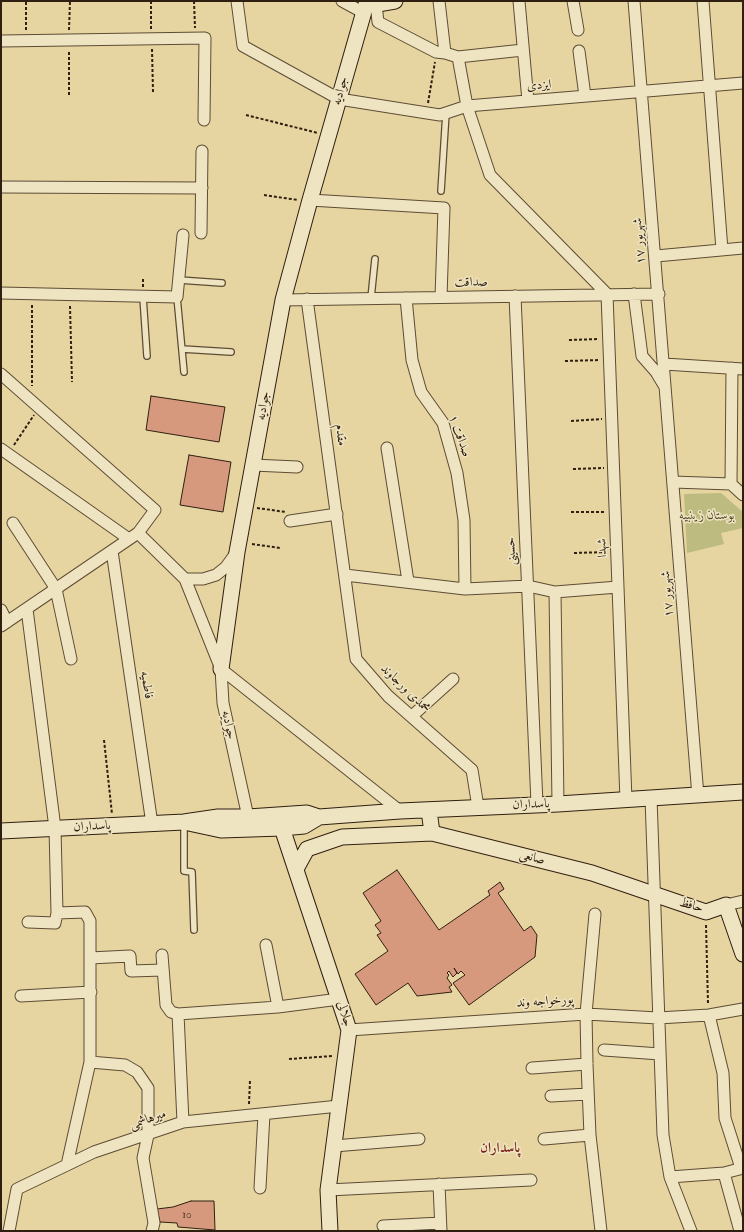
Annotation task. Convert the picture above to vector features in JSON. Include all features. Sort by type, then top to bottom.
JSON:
[{"type":"main road","points":[[368,6],[395,1]]},
{"type":"main road","name":"جوادیه","points":[[220,669],[238,547],[283,300],[309,200],[368,6]]},
{"type":"main road","name":"پاسداران","points":[[1,831],[152,824],[184,822],[218,817],[248,817],[307,813],[319,817],[400,811],[698,796],[743,792]]},
{"type":"main road","points":[[429,810],[432,833]]},
{"type":"main road","name":"پاسداران","points":[[184,822],[221,830],[282,828],[304,826],[319,817]]},
{"type":"main road","name":"جلالی","points":[[282,828],[349,1030],[328,1190],[330,1231]]},
{"type":"main road","name":"صانعی","points":[[296,869],[307,849],[342,837],[432,833],[592,873],[653,894]]},
{"type":"main road","name":"حافظ","points":[[653,894],[706,912],[726,905]]},
{"type":"main road","points":[[726,905],[743,954]]},
{"type":"street","name":"ایزدی","points":[[237,1],[243,46],[339,99],[440,115],[467,106],[743,83]]},
{"type":"street","points":[[342,1],[368,6],[378,22],[441,53],[458,57],[523,50]]},
{"type":"street","points":[[439,1],[441,53]]},
{"type":"street","points":[[519,1],[528,101]]},
{"type":"street","points":[[573,1],[578,30]]},
{"type":"street","name":"۱۷ شهریور","points":[[634,1],[643,91],[698,796]]},
{"type":"street","points":[[703,1],[722,250]]},
{"type":"street","points":[[1,41],[200,38],[204,120]]},
{"type":"street","points":[[579,51],[585,96]]},
{"type":"street","points":[[458,57],[467,106],[490,175],[607,294]]},
{"type":"street","points":[[202,151],[202,233]]},
{"type":"street","points":[[1,187],[202,188]]},
{"type":"street","points":[[309,200],[444,208],[441,297]]},
{"type":"street","points":[[1,293],[177,297],[183,235]]},
{"type":"street","points":[[656,256],[743,248]]},
{"type":"street","name":"شهدا","points":[[607,294],[626,800]]},
{"type":"street","name":"۱۷ شهریور","points":[[634,294],[642,356],[656,372],[666,389]]},
{"type":"street","name":"صداقت","points":[[283,300],[659,294]]},
{"type":"street","name":"حسینی","points":[[515,296],[537,804]]},
{"type":"street","name":"صداقت ۱","points":[[406,298],[412,360],[421,392],[443,423],[457,473],[464,520],[465,589]]},
{"type":"street","name":"مقدم","points":[[307,299],[345,575]]},
{"type":"street","points":[[664,364],[743,369]]},
{"type":"street","points":[[731,484],[732,368]]},
{"type":"street","points":[[1,374],[155,510],[134,536],[4,624],[1,610]]},
{"type":"street","points":[[387,448],[408,582]]},
{"type":"street","points":[[4,451],[134,536],[185,578],[220,669],[400,811]]},
{"type":"street","points":[[253,465],[297,467]]},
{"type":"street","points":[[674,482],[731,484],[743,495]]},
{"type":"street","points":[[289,516],[337,514]]},
{"type":"street","points":[[13,523],[56,589],[71,658]]},
{"type":"street","points":[[185,578],[216,576],[226,567],[238,547]]},
{"type":"street","name":"فاطمیه","points":[[112,551],[152,824]]},
{"type":"street","points":[[345,575],[465,589],[528,586],[555,592],[618,587]]},
{"type":"street","name":"محمدی ورجاوند","points":[[345,575],[356,659],[388,696],[472,770],[478,807]]},
{"type":"street","points":[[555,592],[558,804]]},
{"type":"street","points":[[27,609],[55,828],[57,913],[55,923],[28,922]]},
{"type":"street","name":"جوادیه","points":[[220,669],[223,703],[248,817]]},
{"type":"street","points":[[412,716],[453,679]]},
{"type":"street","points":[[651,798],[653,894],[663,1135],[670,1177],[691,1231]]},
{"type":"street","points":[[726,905],[743,901]]},
{"type":"street","points":[[57,913],[85,912],[90,922],[90,1062],[67,1165]]},
{"type":"street","points":[[594,914],[586,1014],[587,1064],[590,1135],[601,1231]]},
{"type":"street","points":[[266,944],[278,1007]]},
{"type":"street","points":[[162,955],[166,1005],[171,1012],[178,1014],[278,1007],[339,999]]},
{"type":"street","points":[[90,958],[130,956],[131,971],[163,970]]},
{"type":"street","points":[[21,996],[91,992]]},
{"type":"street","name":"پورخواجه وند","points":[[349,1030],[586,1014],[658,1018],[709,1015],[743,1009]]},
{"type":"street","points":[[178,1014],[183,1122]]},
{"type":"street","points":[[670,1177],[724,1174],[742,1168],[725,1118],[723,1073],[709,1015]]},
{"type":"street","points":[[604,1050],[660,1054]]},
{"type":"street","points":[[90,1062],[125,1066],[138,1072],[148,1088],[148,1135],[143,1158],[154,1223],[152,1231]]},
{"type":"street","points":[[532,1068],[587,1064]]},
{"type":"street","points":[[551,1096],[588,1094]]},
{"type":"street","name":"میرهاشمی","points":[[9,1231],[17,1189],[94,1152],[183,1122],[339,1106]]},
{"type":"street","points":[[260,1188],[264,1114]]},
{"type":"street","points":[[544,1139],[590,1135]]},
{"type":"street","points":[[334,1146],[419,1139]]},
{"type":"street","points":[[724,1174],[740,1231]]},
{"type":"street","points":[[328,1190],[531,1180]]},
{"type":"street","points":[[383,1226],[440,1227],[439,1184]]},
{"type":"lane","points":[[441,191],[446,113]]},
{"type":"lane","points":[[370,298],[375,259]]},
{"type":"lane","points":[[179,280],[222,283]]},
{"type":"lane","points":[[143,296],[147,356]]},
{"type":"lane","points":[[177,297],[184,372]]},
{"type":"lane","points":[[182,349],[231,352]]},
{"type":"lane","points":[[184,822],[184,871],[192,872],[194,930]]},
{"type":"path","points":[[26,1],[26,41]]},
{"type":"path","points":[[69,95],[70,1]]},
{"type":"path","points":[[151,1],[153,92]]},
{"type":"path","points":[[194,1],[200,38]]},
{"type":"path","points":[[427,113],[441,53]]},
{"type":"path","points":[[246,115],[328,135]]},
{"type":"path","points":[[264,195],[309,200]]},
{"type":"path","points":[[32,294],[32,387]]},
{"type":"path","points":[[70,294],[72,382]]},
{"type":"path","points":[[569,340],[609,338]]},
{"type":"path","points":[[565,361],[610,360]]},
{"type":"path","points":[[4,451],[39,408]]},
{"type":"path","points":[[571,421],[612,419]]},
{"type":"path","points":[[573,469],[614,468]]},
{"type":"path","points":[[246,506],[289,516]]},
{"type":"path","points":[[571,512],[616,512]]},
{"type":"path","points":[[238,547],[280,548]]},
{"type":"path","points":[[574,553],[617,551]]},
{"type":"path","points":[[104,740],[113,826]]},
{"type":"path","points":[[706,912],[709,1015]]},
{"type":"path","points":[[289,1059],[346,1056]]},
{"type":"path","points":[[249,1116],[250,1080]]},
{"type":"green space","name":"بوستان زینبیه","points":[[721,493],[743,512],[743,528],[721,533],[724,544],[687,553],[684,494]]},
{"type":"building","points":[[151,396],[225,407],[219,442],[146,430]]},
{"type":"building","points":[[189,455],[231,462],[223,512],[180,505]]},
{"type":"building","points":[[397,870],[439,930],[490,895],[488,891],[500,882],[504,889],[498,893],[524,931],[531,926],[537,935],[535,957],[469,1005],[453,983],[465,975],[461,971],[458,974],[454,968],[457,973],[453,977],[449,971],[447,973],[449,975],[447,978],[452,985],[449,987],[452,992],[417,996],[408,983],[376,1005],[355,974],[388,951],[377,935],[381,933],[375,925],[381,921],[363,893]]},
{"type":"building","points":[[191,1201],[214,1201],[215,1230],[178,1227],[177,1223],[160,1222],[157,1209],[173,1207]]},
{"type":"district","name":"پاسداران","points":[[500,1149]]}]
